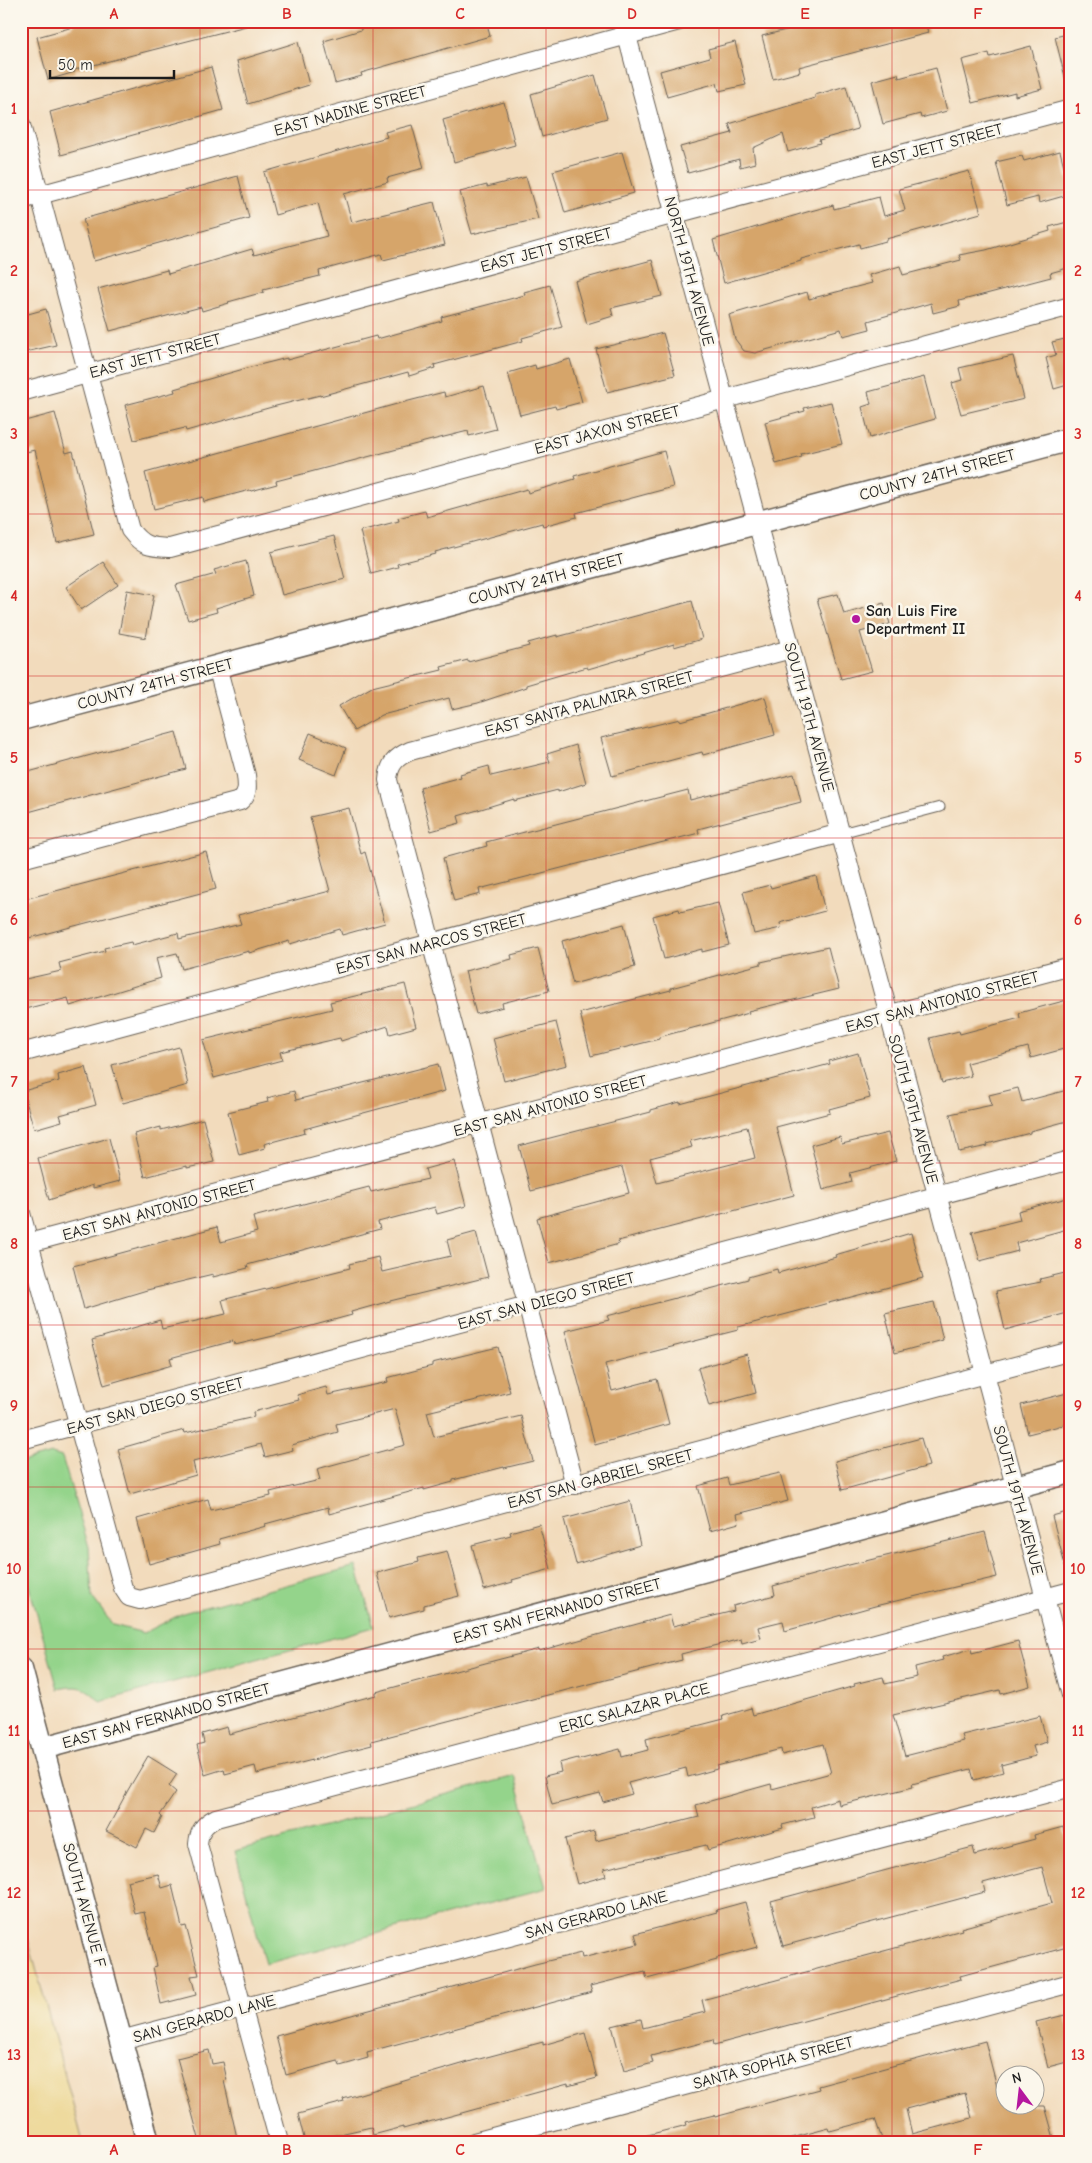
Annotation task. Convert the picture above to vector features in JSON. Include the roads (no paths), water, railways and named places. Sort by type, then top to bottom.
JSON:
[{"type":"street","name":"EAST NADINE STREET","points":[[21,200],[625,28],[679,21]]},
{"type":"street","name":"NORTH 19TH AVENUE","points":[[625,28],[757,522]]},
{"type":"street","name":"EAST JETT STREET","points":[[21,392],[675,214],[1071,109]]},
{"type":"street","points":[[21,125],[88,374]]},
{"type":"street","name":"EAST JAXON STREET","points":[[88,374],[130,530],[144,545],[170,548],[1071,306]]},
{"type":"street","name":"COUNTY 24TH STREET","points":[[21,719],[1071,439]]},
{"type":"street","name":"SOUTH 19TH AVENUE","points":[[757,522],[1071,1695]]},
{"type":"street","name":"EAST SANTA PALMIRA STREET","points":[[431,942],[388,780],[391,765],[399,756],[410,750],[791,649]]},
{"type":"street","points":[[21,860],[240,800],[245,797],[248,788],[246,775],[217,666]]},
{"type":"street","name":"EAST SAN MARCOS STREET","points":[[21,1054],[841,833]]},
{"type":"street","points":[[431,942],[575,1485]]},
{"type":"street","name":"EAST SAN ANTONIO STREET","points":[[29,1243],[1071,966]]},
{"type":"street","name":"EAST SAN DIEGO STREET","points":[[21,1440],[1071,1160]]},
{"type":"street","points":[[21,1213],[78,1425]]},
{"type":"street","name":"EAST SAN GABRIEL SREET","points":[[78,1425],[122,1588],[129,1597],[140,1600],[1071,1351]]},
{"type":"street","name":"EAST SAN FERNANDO STREET","points":[[43,1748],[1071,1472]]},
{"type":"street","name":"ERIC SALAZAR PLACE","points":[[242,2008],[198,1844],[202,1829],[216,1818],[1071,1591]]},
{"type":"street","name":"SOUTH AVENUE F","points":[[21,1669],[148,2142]]},
{"type":"street","name":"SAN GERARDO LANE","points":[[121,2040],[1071,1788]]},
{"type":"street","name":"SANTA SOPHIA STREET","points":[[474,2142],[1071,1983]]},
{"type":"street","points":[[242,2008],[279,2142]]},
{"type":"lane","points":[[841,833],[940,807]]},
{"type":"place","name":"San Luis Fire Department II","points":[[856,619]]}]
